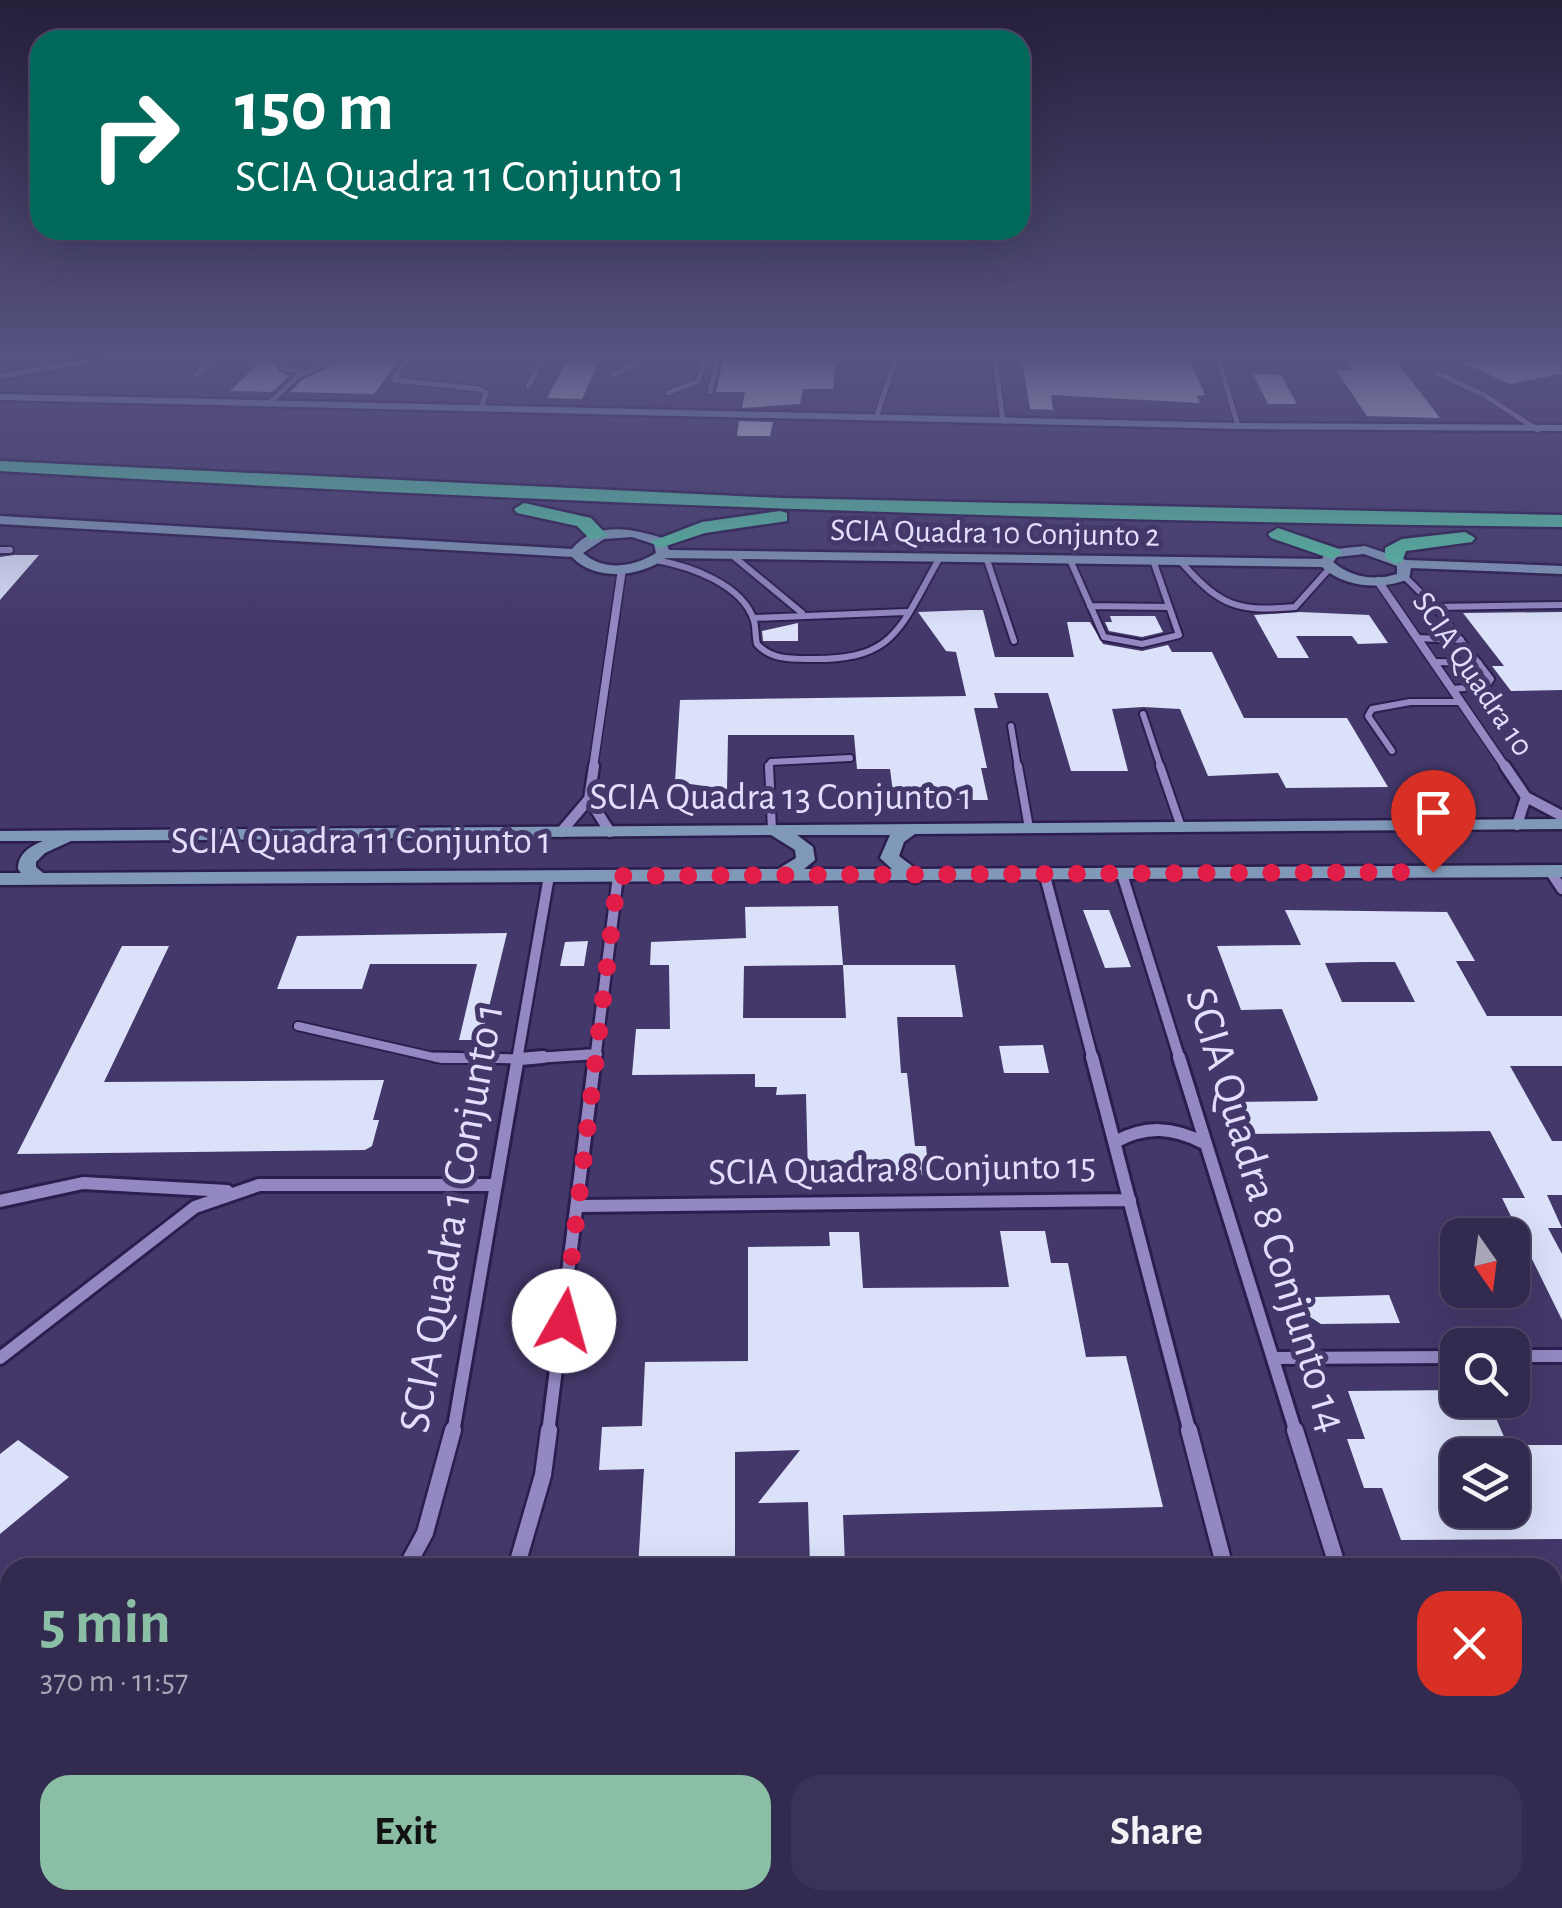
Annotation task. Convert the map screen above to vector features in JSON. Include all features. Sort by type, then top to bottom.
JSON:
[{"type":"highway","points":[[0,466],[380,489],[1275,519],[1562,521]]},
{"type":"highway","points":[[0,482],[780,517],[1278,534],[1562,536]]},
{"type":"highway","points":[[521,508],[584,522],[598,536]]},
{"type":"highway","points":[[660,552],[702,528],[780,517]]},
{"type":"highway","points":[[1278,534],[1329,562]]},
{"type":"highway","points":[[1401,566],[1394,548],[1402,545],[1494,536]]},
{"type":"street","points":[[0,520],[576,553],[593,566],[622,569],[660,552]]},
{"type":"street","points":[[576,553],[598,536],[633,533],[660,552]]},
{"type":"street","points":[[1329,562],[1366,550],[1401,566],[1562,570]]},
{"type":"street","name":"SCIA Quadra 10 Conjunto 2","points":[[660,552],[1183,564],[1329,562]]},
{"type":"street","points":[[1329,562],[1378,581],[1401,566]]},
{"type":"street","points":[[562,832],[589,799],[622,569]]},
{"type":"street","name":"SCIA Quadra 10","points":[[1378,581],[1526,796],[1562,816]]},
{"type":"street","name":"SCIA Quadra 10","points":[[1517,824],[1526,796]]},
{"type":"street","points":[[589,799],[610,832]]},
{"type":"street","name":"SCIA Quadra 13 Conjunto 1","points":[[0,836],[1562,824]]},
{"type":"street","points":[[910,829],[896,839],[889,858],[915,876]]},
{"type":"street","points":[[772,830],[794,837],[804,846],[806,860],[798,869],[778,877]]},
{"type":"street","points":[[39,879],[27,869],[27,861],[39,848],[84,835]]},
{"type":"street","points":[[1556,871],[1562,889]]},
{"type":"street","name":"SCIA Quadra 11 Conjunto 1","points":[[0,880],[1556,871]]},
{"type":"street","name":"SCIA Quadra 8 Conjunto 14","points":[[1122,874],[1335,1558]]},
{"type":"street","name":"SCIA Quadra 1 Conjunto 1","points":[[411,1558],[425,1533],[450,1450],[550,876]]},
{"type":"street","points":[[519,1558],[543,1475],[618,876]]},
{"type":"street","name":"SCIA Quadra 8 Conjunto 15","points":[[579,1206],[1130,1200],[1045,876]]},
{"type":"street","points":[[520,1059],[597,1054]]},
{"type":"street","points":[[1115,1142],[1132,1130],[1156,1127],[1182,1132],[1205,1144]]},
{"type":"street","points":[[0,1201],[27,1189],[66,1183],[173,1185],[228,1192]]},
{"type":"street","points":[[0,1358],[195,1207],[228,1192],[259,1185],[496,1185]]},
{"type":"street","points":[[1130,1200],[1222,1558]]},
{"type":"street","points":[[1530,1356],[1562,1356]]},
{"type":"street","points":[[1274,1358],[1440,1357]]},
{"type":"lane","points":[[0,550],[10,550]]},
{"type":"lane","points":[[660,552],[696,569],[753,618],[756,645],[772,654],[852,659],[879,650],[939,559]]},
{"type":"lane","points":[[733,556],[802,613]]},
{"type":"lane","points":[[987,560],[1014,641]]},
{"type":"lane","points":[[1071,562],[1104,637],[1122,643],[1176,638],[1154,563]]},
{"type":"lane","points":[[1183,564],[1213,599],[1234,607],[1295,607],[1329,562]]},
{"type":"lane","points":[[1401,566],[1491,683],[1453,689]]},
{"type":"lane","points":[[1435,607],[1562,605]]},
{"type":"lane","points":[[1090,606],[1169,607]]},
{"type":"lane","points":[[753,618],[802,613],[906,612]]},
{"type":"lane","points":[[1418,638],[1461,640]]},
{"type":"lane","points":[[1434,662],[1479,663]]},
{"type":"lane","points":[[1392,751],[1368,716],[1372,709],[1410,702],[1461,702]]},
{"type":"lane","points":[[1143,714],[1181,827]]},
{"type":"lane","points":[[1011,726],[1029,828]]},
{"type":"lane","points":[[772,830],[767,770],[772,762],[850,758]]},
{"type":"lane","points":[[298,1026],[442,1059],[520,1059]]},
{"type":"building","points":[[39,555],[0,600],[0,557]]},
{"type":"building","points":[[983,610],[995,657],[1074,657],[1067,622],[1090,622],[1103,644],[1142,651],[1168,645],[1172,652],[1212,652],[1244,718],[1347,718],[1388,787],[1286,788],[1278,773],[1208,776],[1180,709],[1143,707],[1112,709],[1128,771],[1071,771],[1048,693],[994,693],[998,708],[974,708],[987,768],[981,768],[988,800],[957,800],[956,792],[893,792],[890,769],[857,769],[854,735],[728,735],[727,789],[675,782],[680,700],[966,696],[956,652],[946,651],[918,612]]},
{"type":"building","points":[[1562,612],[1562,690],[1511,691],[1492,666],[1504,666],[1463,613]]},
{"type":"building","points":[[1254,615],[1369,615],[1388,643],[1358,644],[1352,636],[1296,636],[1309,658],[1278,658]]},
{"type":"building","points":[[1110,616],[1155,616],[1163,632],[1142,637],[1109,631],[1105,622],[1112,622]]},
{"type":"building","points":[[798,623],[798,641],[763,641],[762,631]]},
{"type":"building","points":[[838,906],[843,965],[955,965],[963,1017],[897,1017],[901,1073],[907,1073],[915,1146],[926,1146],[929,1175],[808,1176],[806,1094],[776,1095],[777,1087],[755,1087],[755,1074],[632,1075],[636,1029],[670,1029],[669,965],[650,965],[651,942],[746,938],[745,907]],"holes":[[[843,965],[846,1018],[743,1018],[744,966]]]},
{"type":"building","points":[[1083,910],[1109,910],[1131,967],[1105,968]]},
{"type":"building","points":[[1285,910],[1447,912],[1475,961],[1456,961],[1487,1016],[1562,1016],[1562,1066],[1510,1066],[1552,1141],[1562,1141],[1562,1195],[1547,1195],[1562,1228],[1548,1228],[1562,1254],[1562,1320],[1530,1255],[1530,1218],[1512,1218],[1502,1198],[1525,1198],[1490,1131],[1241,1134],[1231,1102],[1318,1098],[1282,1009],[1241,1010],[1217,946],[1301,945]],"holes":[[[1395,962],[1415,1002],[1342,1002],[1325,963]]]},
{"type":"building","points":[[507,933],[481,1040],[459,1040],[477,964],[370,964],[362,989],[277,989],[297,936]]},
{"type":"building","points":[[588,941],[584,966],[560,966],[565,942]]},
{"type":"building","points":[[122,946],[169,946],[104,1082],[384,1080],[373,1120],[379,1120],[372,1146],[365,1150],[17,1154]]},
{"type":"building","points":[[1043,1045],[1049,1073],[1004,1073],[999,1046]]},
{"type":"building","points":[[1000,1231],[1045,1231],[1051,1263],[1068,1263],[1086,1357],[1126,1356],[1163,1507],[843,1515],[845,1558],[810,1558],[808,1502],[758,1503],[800,1450],[735,1452],[735,1558],[639,1558],[644,1469],[599,1470],[602,1427],[642,1426],[645,1362],[748,1361],[748,1247],[830,1246],[829,1232],[859,1232],[863,1288],[1009,1287]]},
{"type":"building","points":[[1389,1295],[1400,1323],[1321,1324],[1281,1298]]},
{"type":"building","points":[[1440,1390],[1440,1418],[1496,1418],[1505,1438],[1440,1438],[1440,1528],[1530,1528],[1530,1445],[1562,1445],[1562,1539],[1401,1540],[1382,1488],[1364,1488],[1347,1439],[1365,1439],[1348,1391]]},
{"type":"building","points":[[18,1440],[69,1477],[0,1534],[0,1454]]},
{"type":"route","points":[[564,1321],[618,876],[1433,872]]}]
